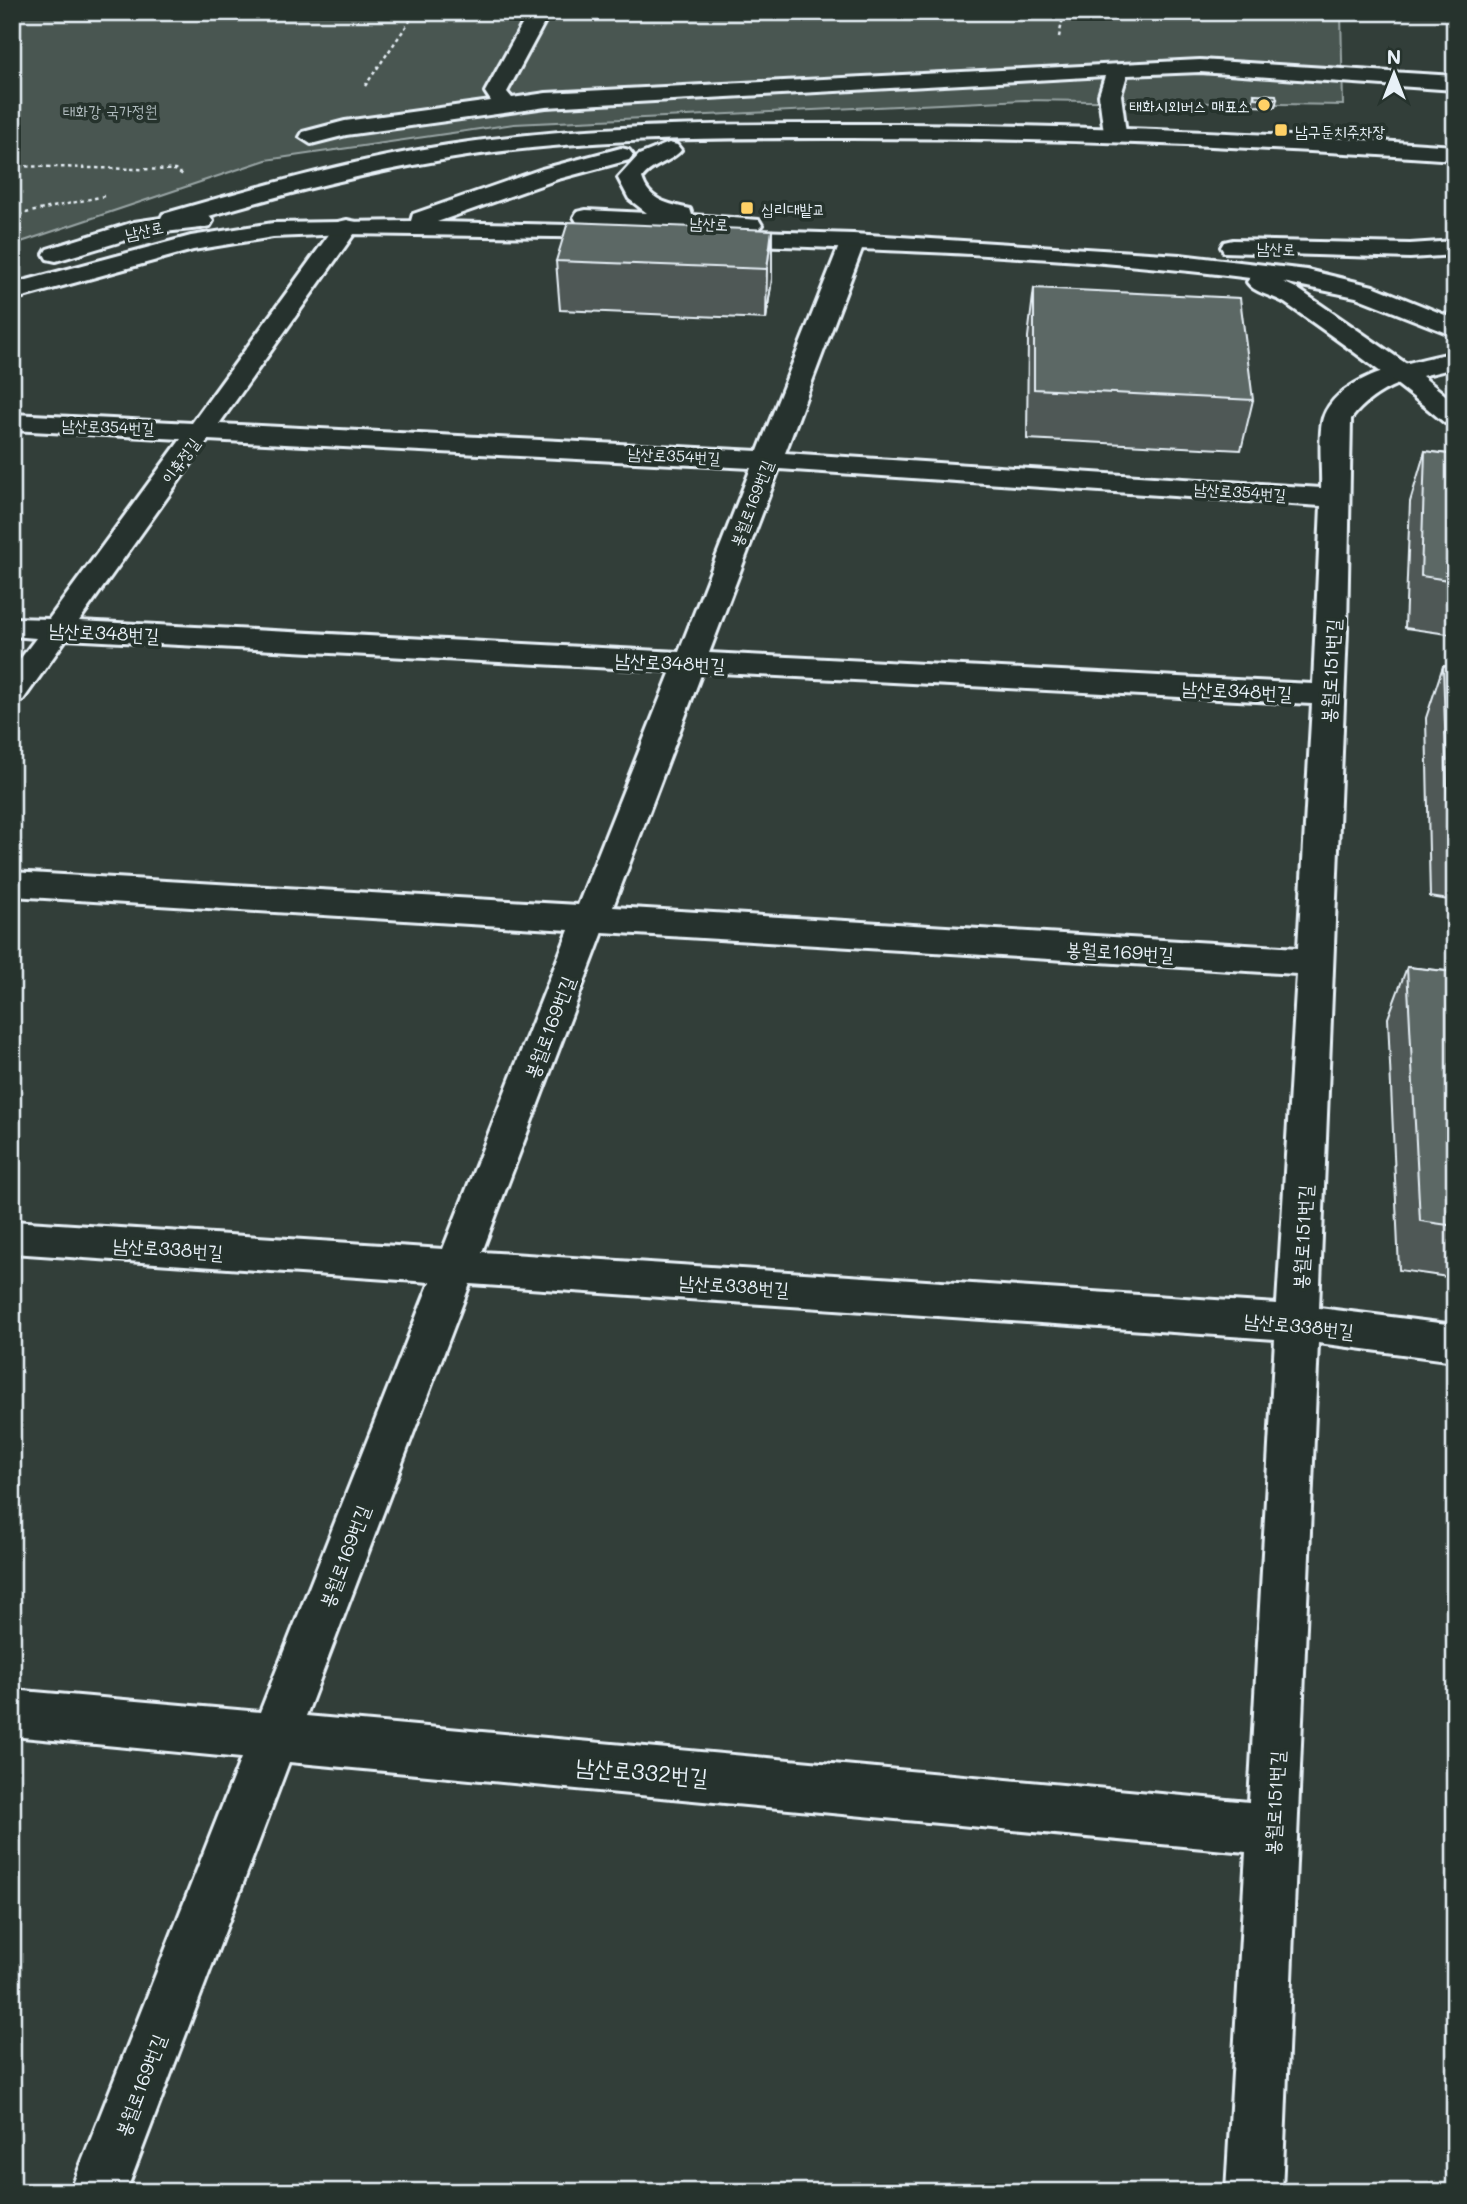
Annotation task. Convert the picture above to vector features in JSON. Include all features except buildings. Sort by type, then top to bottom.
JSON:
[{"type":"street","points":[[506,105],[496,92],[540,12]]},
{"type":"street","points":[[311,137],[345,128],[546,100],[1118,69],[1200,66],[1455,83]]},
{"type":"street","points":[[1115,133],[1110,95],[1118,69]]},
{"type":"street","points":[[376,227],[407,224],[585,163],[674,148],[849,144],[933,130]]},
{"type":"street","points":[[143,228],[286,185],[418,157],[504,145],[673,132],[933,130],[1115,133],[1295,141],[1455,153]]},
{"type":"street","points":[[467,228],[445,222],[443,210],[468,176],[504,145]]},
{"type":"street","points":[[674,148],[650,157],[636,167],[630,178],[633,191],[641,201],[659,210],[759,225]]},
{"type":"street","name":"남산로","points":[[38,259],[143,228],[258,214],[383,209],[1141,244],[1410,251],[1455,248]]},
{"type":"street","name":"남산로","points":[[12,292],[191,243],[273,230],[347,227],[467,228],[852,241],[1141,259],[1307,278],[1364,291],[1455,328]]},
{"type":"street","name":"이휴정길","points":[[12,693],[347,227]]},
{"type":"street","name":"봉월로169번길","points":[[99,2192],[852,241]]},
{"type":"street","points":[[1226,268],[1289,294],[1402,373],[1455,417]]},
{"type":"street","name":"봉월로151번길","points":[[1254,2192],[1329,695],[1337,418],[1350,398],[1378,379],[1455,360]]},
{"type":"street","name":"남산로354번길","points":[[12,422],[768,460],[1335,498]]},
{"type":"street","name":"남산로348번길","points":[[12,628],[1329,695]]},
{"type":"street","name":"봉월로169번길","points":[[12,884],[590,921],[1315,962]]},
{"type":"street","name":"남산로338번길","points":[[12,1237],[1298,1323],[1455,1343]]},
{"type":"street","name":"남산로332번길","points":[[12,1713],[1273,1829]]},
{"type":"path","points":[[408,23],[416,12]]},
{"type":"path","points":[[12,166],[175,170],[187,177]]},
{"type":"green space","name":"태화강 국가정원","points":[[12,12],[1341,12],[1343,105],[1025,100],[514,124],[266,160],[12,245]]},
{"type":"place","name":"태화시외버스 매표소","points":[[1264,105]]},
{"type":"place","name":"남구둔치주차장","points":[[1281,130]]},
{"type":"place","name":"십리대밭교","points":[[747,208]]}]
